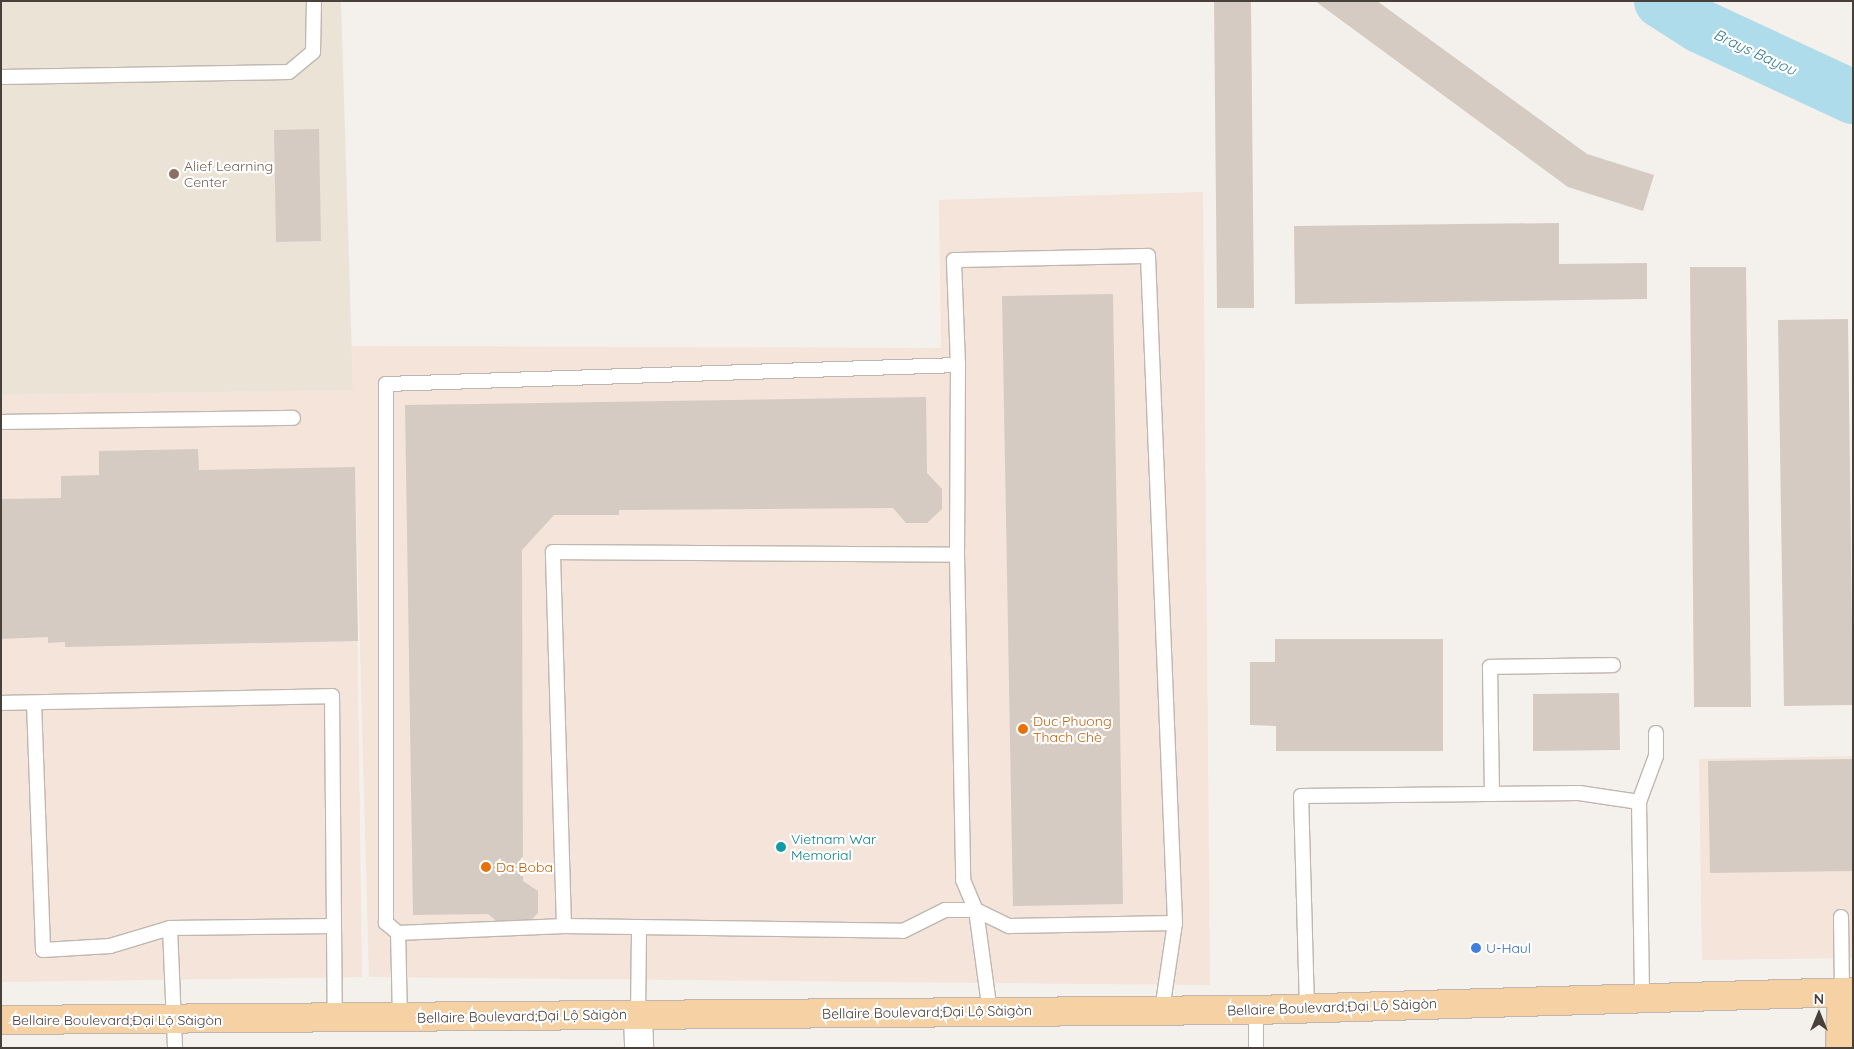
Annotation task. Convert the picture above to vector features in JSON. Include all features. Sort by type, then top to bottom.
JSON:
[{"type":"main road","name":"Bellaire Boulevard;Đại Lộ Sàigòn","points":[[1,1020],[1256,1010],[1847,992]]},
{"type":"main road","points":[[1840,1048],[1847,992]]},
{"type":"street","points":[[638,1015],[639,1048]]},
{"type":"lane","points":[[1,77],[289,72],[314,52],[314,1]]},
{"type":"lane","points":[[990,1012],[976,910],[963,880],[957,555],[958,365],[954,260],[1148,256],[1175,923],[1162,1010]]},
{"type":"lane","points":[[958,365],[386,384],[386,923],[398,933],[564,926],[903,931],[945,910],[976,910],[1009,926],[1175,923]]},
{"type":"lane","points":[[1,422],[293,418]]},
{"type":"lane","points":[[564,926],[553,552],[957,555]]},
{"type":"lane","points":[[1492,794],[1490,667],[1612,665]]},
{"type":"lane","points":[[1,703],[332,696],[335,1018]]},
{"type":"lane","points":[[34,703],[43,950],[99,947],[170,928],[334,926]]},
{"type":"lane","points":[[1642,999],[1639,802],[1656,756],[1656,733]]},
{"type":"lane","points":[[1307,1008],[1301,796],[1579,793],[1639,802]]},
{"type":"lane","points":[[1840,916],[1847,992]]},
{"type":"lane","points":[[638,1015],[639,927]]},
{"type":"lane","points":[[170,928],[175,1048]]},
{"type":"lane","points":[[398,933],[400,1018]]},
{"type":"lane","points":[[1256,1010],[1256,1048]]},
{"type":"shaded area","name":"Alief Learning Center","points":[[1,1],[341,1],[353,390],[1,395]]},
{"type":"shaded area","points":[[1203,192],[1210,985],[369,977],[355,463],[362,977],[1,982],[1,395],[353,390],[352,346],[941,348],[939,200]]},
{"type":"shaded area","points":[[1853,756],[1853,958],[1702,960],[1699,759]]},
{"type":"building","points":[[1214,1],[1251,1],[1254,308],[1217,308]]},
{"type":"building","points":[[1315,1],[1377,1],[1587,154],[1654,175],[1643,211],[1568,187]]},
{"type":"building","points":[[319,129],[321,241],[276,242],[274,130]]},
{"type":"building","points":[[1559,223],[1559,264],[1647,263],[1647,299],[1295,304],[1294,226]]},
{"type":"building","points":[[1690,267],[1746,267],[1751,707],[1694,707]]},
{"type":"building","points":[[1113,294],[1123,904],[1013,906],[1002,296]]},
{"type":"building","points":[[1848,319],[1853,705],[1784,706],[1778,320]]},
{"type":"building","points":[[926,397],[927,473],[942,489],[942,509],[927,523],[906,523],[893,508],[619,510],[619,515],[554,515],[522,550],[523,881],[538,891],[538,913],[525,926],[501,925],[488,914],[413,915],[405,405]]},
{"type":"building","points":[[198,449],[199,470],[355,467],[358,641],[65,647],[65,642],[48,643],[48,637],[1,639],[1,499],[61,498],[61,476],[99,475],[99,451]]},
{"type":"building","points":[[1275,639],[1443,639],[1443,751],[1276,751],[1276,726],[1250,725],[1250,662],[1275,662]]},
{"type":"building","points":[[1619,693],[1620,750],[1533,751],[1533,694]]},
{"type":"building","points":[[1853,759],[1853,871],[1710,873],[1708,761]]},
{"type":"waterway","name":"Brays Bayou","points":[[1661,1],[1700,26],[1853,97]]},
{"type":"place","name":"Alief Learning Center","points":[[174,174]]},
{"type":"place","name":"Duc Phuong Thach Chè","points":[[1023,729]]},
{"type":"place","name":"Vietnam War Memorial","points":[[781,847]]},
{"type":"place","name":"Da Boba","points":[[486,867]]},
{"type":"place","name":"U-Haul","points":[[1476,948]]}]
